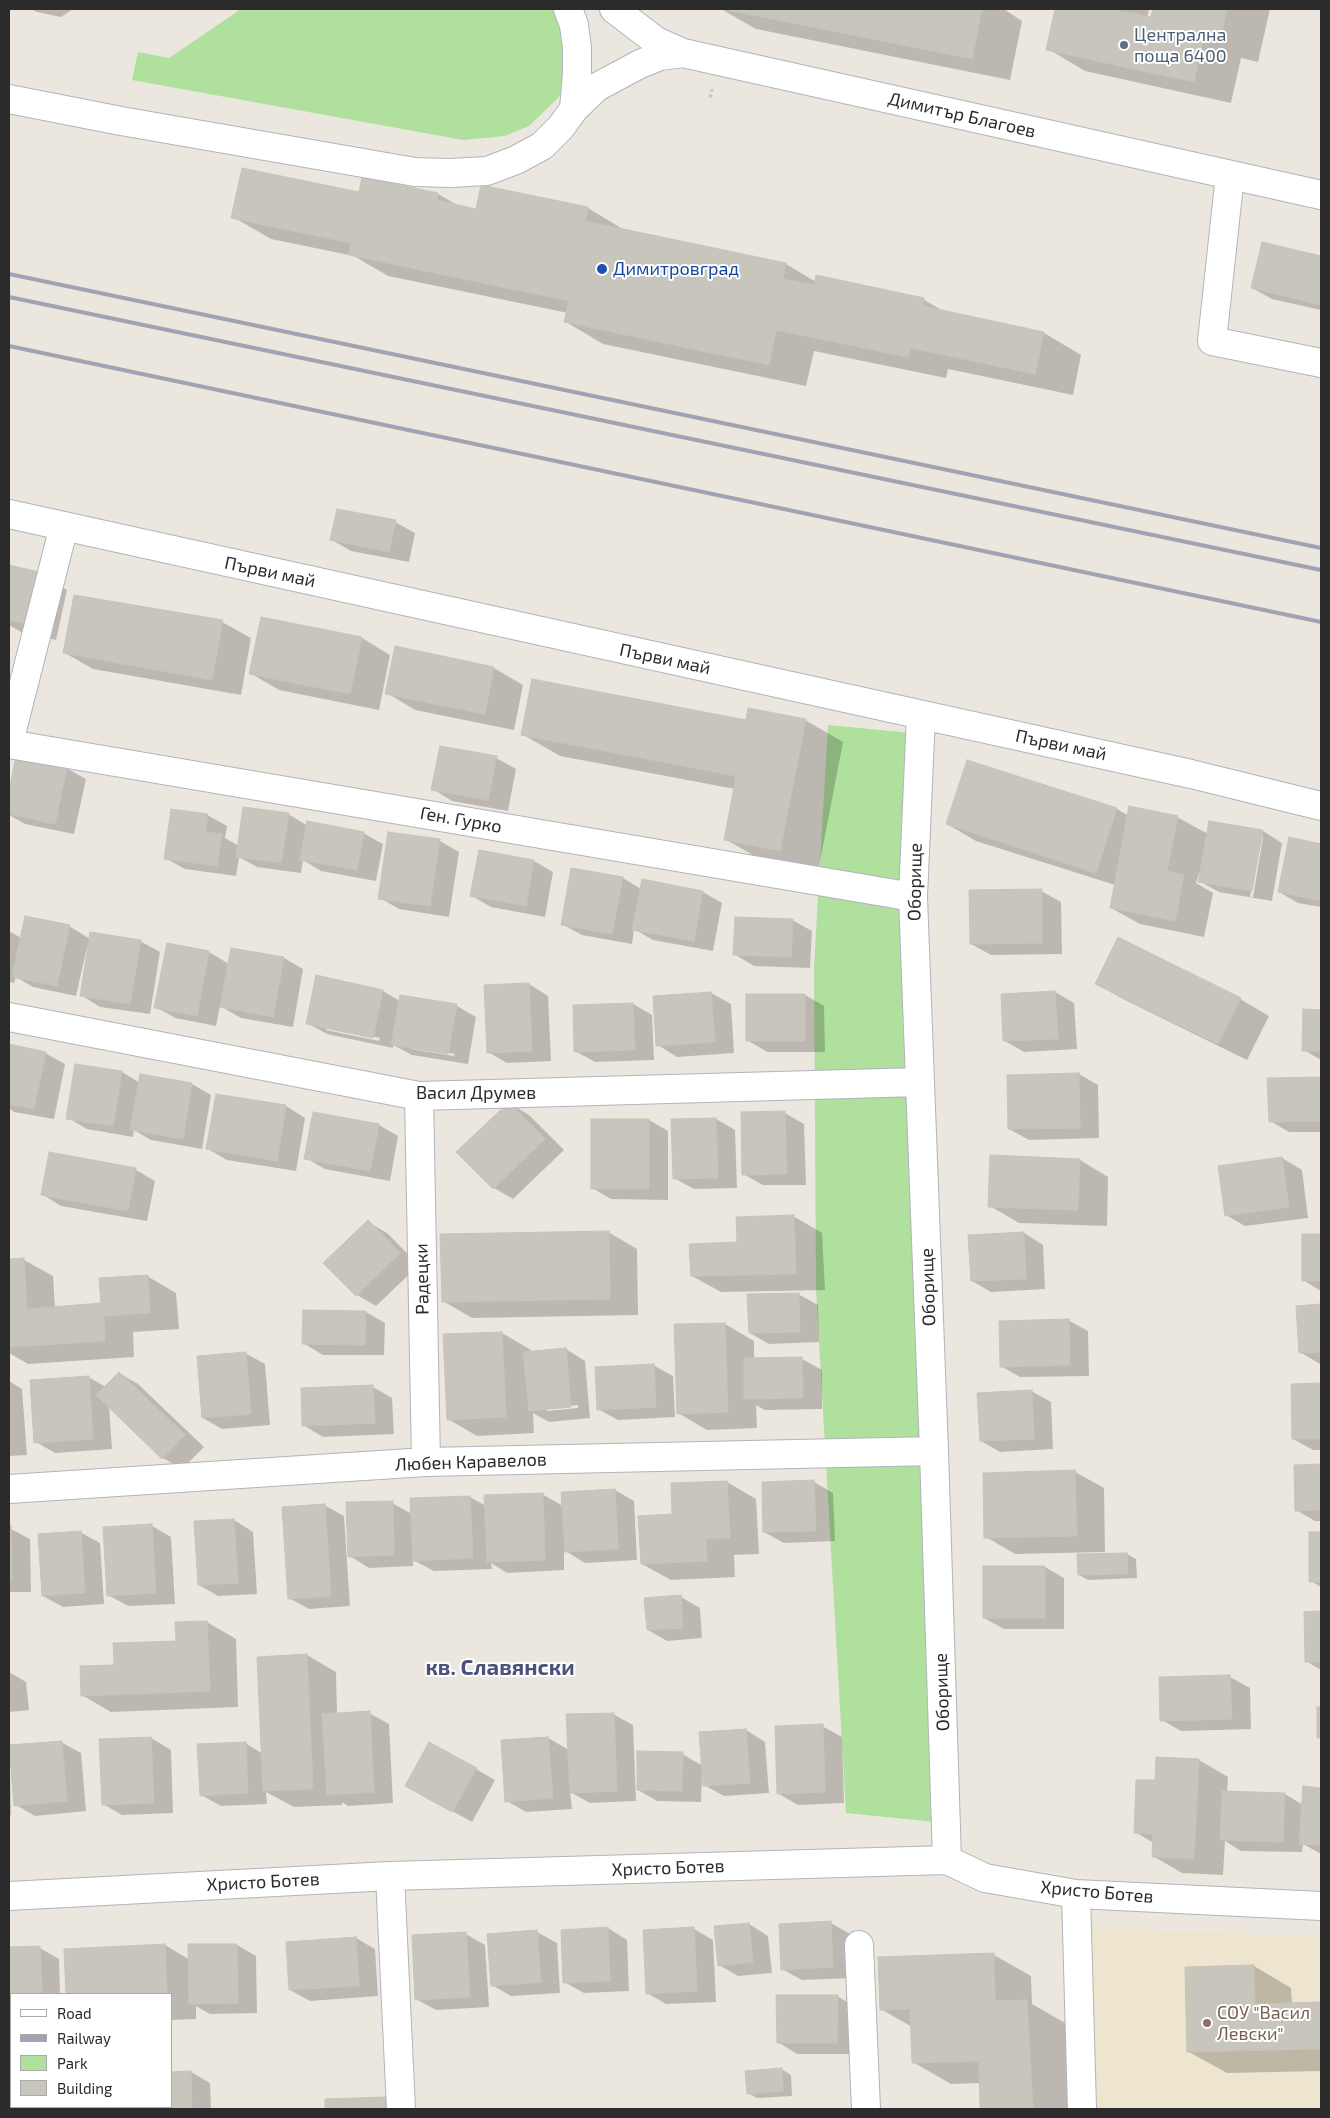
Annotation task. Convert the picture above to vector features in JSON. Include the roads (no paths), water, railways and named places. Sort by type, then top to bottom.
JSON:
[{"type":"street","points":[[568,9],[574,25],[577,48],[574,109]]},
{"type":"street","name":"Димитър Благоев","points":[[614,9],[656,41],[683,53],[1321,195]]},
{"type":"street","points":[[9,99],[121,121],[415,172],[487,171],[516,160],[542,146],[561,127],[574,109],[597,87],[624,72],[660,56],[683,53]]},
{"type":"street","points":[[1230,175],[1212,341],[1321,363]]},
{"type":"street","name":"Първи май","points":[[9,514],[1191,774],[1321,806]]},
{"type":"street","points":[[9,743],[64,526]]},
{"type":"street","name":"Оборище","points":[[921,715],[913,897],[947,1860]]},
{"type":"street","name":"Ген. Гурко","points":[[9,743],[913,897]]},
{"type":"street","name":"Васил Друмев","points":[[9,1017],[419,1096],[920,1082]]},
{"type":"street","name":"Радецки","points":[[419,1096],[426,1462]]},
{"type":"street","name":"Любен Каравелов","points":[[9,1488],[426,1462],[934,1451]]},
{"type":"street","name":"Христо Ботев","points":[[9,1896],[390,1876],[947,1860],[985,1878],[1076,1894],[1321,1906]]},
{"type":"street","points":[[390,1876],[401,2109]]},
{"type":"street","points":[[1076,1894],[1082,2109]]},
{"type":"street","points":[[859,1945],[866,2109]]},
{"type":"railway","points":[[9,274],[1321,548]]},
{"type":"railway","points":[[9,297],[1321,570]]},
{"type":"railway","points":[[9,346],[1321,622]]},
{"type":"place","name":"Централна поща 6400","points":[[1124,45]]},
{"type":"place","name":"Димитровград","points":[[602,269]]},
{"type":"place","name":"СОУ \"Васил Левски\"","points":[[1207,2023]]},
{"type":"district","name":"кв. Славянски","points":[[500,1668]]}]
